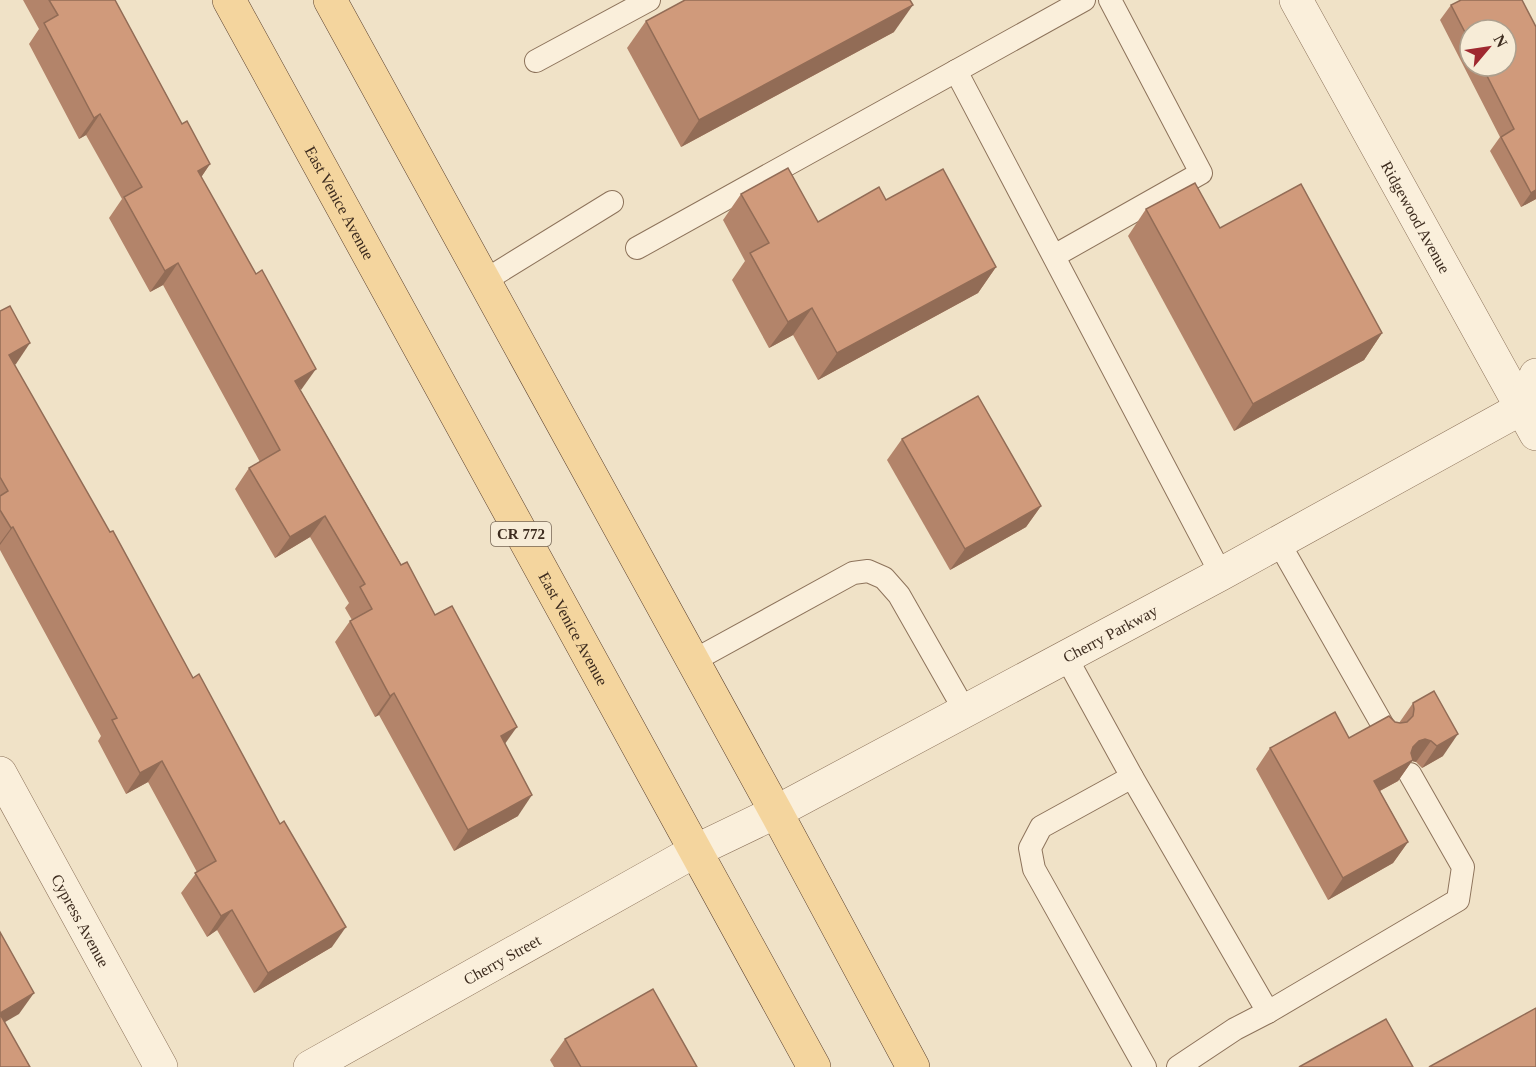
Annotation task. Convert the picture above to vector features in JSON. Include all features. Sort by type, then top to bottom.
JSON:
[{"type":"main road","name":"East Venice Avenue","points":[[229,0],[814,1067]]},
{"type":"main road","points":[[330,0],[776,812],[913,1067]]},
{"type":"street","name":"Ridgewood Avenue","points":[[1296,0],[1531,417]]},
{"type":"street","points":[[1531,417],[1536,375]]},
{"type":"street","name":"Cherry Parkway","points":[[695,851],[776,812],[1279,543],[1531,417]]},
{"type":"street","name":"Cypress Avenue","points":[[0,773],[161,1067]]},
{"type":"street","name":"Cherry Street","points":[[310,1067],[695,851]]},
{"type":"lane","points":[[536,61],[649,0]]},
{"type":"lane","points":[[637,248],[1084,0]]},
{"type":"lane","points":[[1054,256],[1201,173],[1110,0]]},
{"type":"lane","points":[[956,71],[1221,574]]},
{"type":"lane","points":[[484,281],[612,202]]},
{"type":"lane","points":[[1279,543],[1386,731]]},
{"type":"lane","points":[[693,661],[853,573],[868,571],[884,578],[899,595],[965,711]]},
{"type":"lane","points":[[1066,657],[1132,777],[1268,1012]]},
{"type":"lane","points":[[1178,1067],[1235,1029],[1268,1012],[1458,900],[1463,867],[1410,774]]},
{"type":"lane","points":[[1132,777],[1041,827],[1030,848],[1034,869],[1145,1067]]},
{"type":"building","points":[[49,0],[115,0],[182,124],[187,121],[210,164],[198,171],[256,274],[262,270],[316,369],[295,381],[401,565],[407,562],[435,615],[452,606],[517,727],[501,736],[532,795],[468,830],[394,693],[390,696],[350,621],[372,609],[360,587],[365,584],[325,516],[290,537],[249,468],[280,450],[178,263],[165,271],[124,197],[142,187],[100,114],[94,118],[44,23],[58,15]]},
{"type":"building","points":[[685,0],[910,0],[913,5],[699,120],[646,21]]},
{"type":"building","points":[[1461,0],[1522,0],[1536,27],[1536,190],[1531,193],[1501,137],[1514,129],[1488,78],[1518,78],[1518,18],[1458,19],[1451,5]]},
{"type":"building","points":[[788,168],[818,222],[879,187],[886,200],[943,169],[996,267],[837,353],[812,308],[788,322],[750,253],[769,243],[741,194]]},
{"type":"building","points":[[1195,183],[1220,228],[1301,184],[1382,333],[1253,404],[1146,209]]},
{"type":"building","points":[[10,306],[30,343],[9,355],[110,532],[113,531],[193,678],[199,674],[280,824],[284,821],[346,927],[268,973],[232,910],[221,916],[195,873],[216,861],[162,761],[140,773],[112,720],[117,718],[13,527],[11,528],[0,510],[0,496],[8,491],[0,477],[0,311]]},
{"type":"building","points":[[978,396],[1041,506],[965,549],[902,439]]},
{"type":"building","points":[[1434,691],[1458,734],[1437,746],[1425,739],[1419,741],[1411,753],[1413,760],[1374,781],[1408,842],[1343,878],[1270,748],[1335,712],[1349,738],[1389,716],[1395,722],[1407,722],[1413,716],[1413,703]]},
{"type":"building","points":[[0,932],[34,993],[0,1013]]},
{"type":"building","points":[[653,989],[697,1067],[581,1067],[565,1039]]},
{"type":"building","points":[[1536,1008],[1536,1067],[1429,1067]]},
{"type":"building","points":[[0,1014],[30,1067],[0,1067]]},
{"type":"building","points":[[1386,1019],[1413,1067],[1299,1067]]}]
